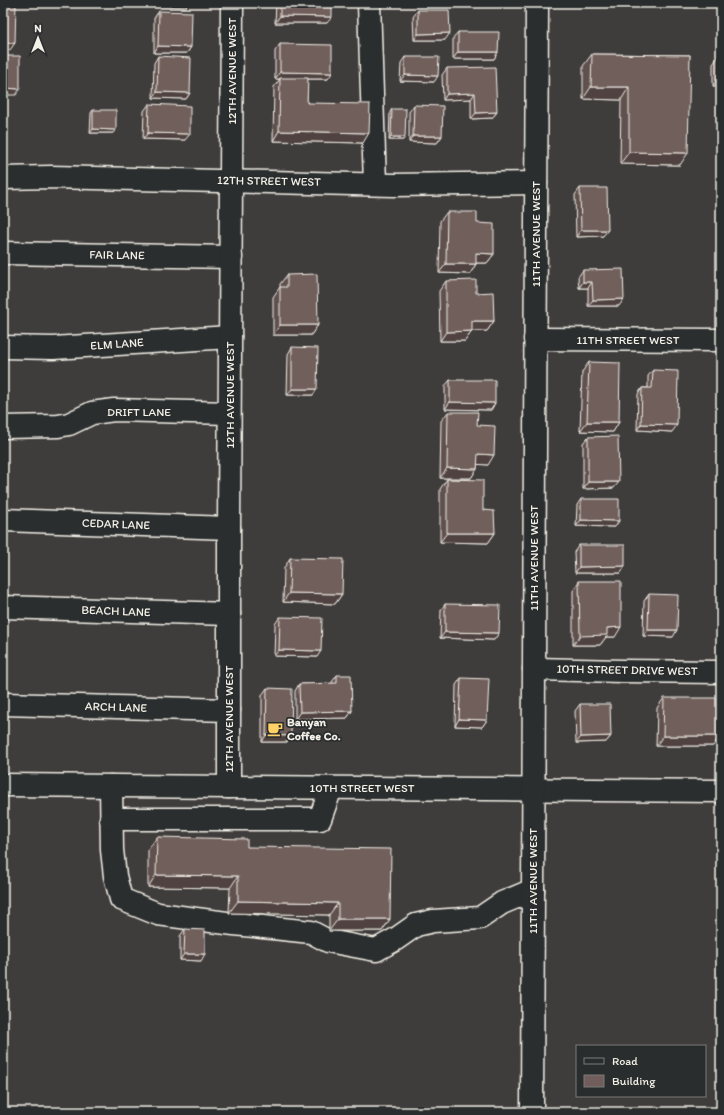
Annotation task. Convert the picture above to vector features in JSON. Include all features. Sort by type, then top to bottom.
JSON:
[{"type":"street","name":"12TH AVENUE WEST","points":[[229,787],[228,528],[232,180],[232,3]]},
{"type":"street","points":[[370,3],[375,184]]},
{"type":"street","name":"11TH AVENUE WEST","points":[[532,1112],[536,3]]},
{"type":"street","name":"12TH STREET WEST","points":[[3,178],[51,177],[375,184],[536,182]]},
{"type":"street","name":"FAIR LANE","points":[[3,253],[231,257]]},
{"type":"street","name":"ELM LANE","points":[[3,347],[53,348],[230,337]]},
{"type":"street","name":"11TH STREET WEST","points":[[535,339],[721,340]]},
{"type":"street","name":"DRIFT LANE","points":[[3,427],[58,426],[69,424],[92,413],[114,410],[229,413]]},
{"type":"street","name":"CEDAR LANE","points":[[3,520],[228,528]]},
{"type":"street","name":"BEACH LANE","points":[[3,608],[228,614]]},
{"type":"street","name":"10TH STREET DRIVE WEST","points":[[534,669],[721,672]]},
{"type":"street","name":"ARCH LANE","points":[[3,704],[229,710]]},
{"type":"street","name":"10TH STREET WEST","points":[[3,785],[721,791]]},
{"type":"street","points":[[111,786],[112,850],[115,876],[121,899],[158,914],[311,932],[328,941],[376,950],[416,925],[433,921],[480,918],[502,903],[533,890]]},
{"type":"street","points":[[111,819],[320,819],[331,788]]},
{"type":"building","points":[[3,3],[16,3],[15,43],[3,43]]},
{"type":"building","points":[[280,3],[332,3],[332,17],[280,16]]},
{"type":"building","points":[[418,10],[449,10],[450,33],[418,34]]},
{"type":"building","points":[[159,11],[192,12],[191,47],[158,46]]},
{"type":"building","points":[[458,32],[499,32],[498,52],[458,52]]},
{"type":"building","points":[[280,44],[332,45],[332,73],[280,72]]},
{"type":"building","points":[[592,54],[690,55],[688,153],[629,152],[629,87],[591,87]]},
{"type":"building","points":[[3,56],[20,56],[20,89],[3,88]]},
{"type":"building","points":[[158,56],[191,58],[190,93],[157,92]]},
{"type":"building","points":[[405,57],[439,57],[438,76],[405,75]]},
{"type":"building","points":[[495,67],[497,112],[476,113],[475,93],[447,94],[447,68]]},
{"type":"building","points":[[280,78],[308,78],[307,103],[370,104],[369,133],[279,131]]},
{"type":"building","points":[[149,104],[190,106],[190,134],[148,133]]},
{"type":"building","points":[[414,105],[443,106],[442,136],[413,136]]},
{"type":"building","points":[[392,109],[406,109],[405,137],[391,137]]},
{"type":"building","points":[[93,110],[116,110],[116,130],[93,129]]},
{"type":"building","points":[[580,188],[607,188],[608,230],[581,230]]},
{"type":"building","points":[[447,212],[477,212],[477,223],[494,224],[494,254],[476,253],[476,264],[446,264]]},
{"type":"building","points":[[623,269],[624,299],[593,300],[592,282],[583,282],[583,270]]},
{"type":"building","points":[[317,274],[318,325],[280,325],[280,287],[287,287],[287,275]]},
{"type":"building","points":[[476,280],[476,293],[493,292],[494,321],[472,321],[472,331],[446,332],[446,281]]},
{"type":"building","points":[[292,347],[318,348],[317,389],[292,389]]},
{"type":"building","points":[[589,362],[620,363],[619,422],[587,422]]},
{"type":"building","points":[[653,370],[678,371],[677,425],[641,424],[642,388],[652,388]]},
{"type":"building","points":[[450,380],[495,380],[495,403],[450,402]]},
{"type":"building","points":[[448,412],[478,412],[477,425],[495,426],[494,455],[478,454],[477,469],[447,468]]},
{"type":"building","points":[[618,436],[619,482],[588,482],[588,437]]},
{"type":"building","points":[[447,479],[483,480],[483,510],[494,511],[495,533],[447,533]]},
{"type":"building","points":[[581,499],[619,499],[619,521],[581,520]]},
{"type":"building","points":[[579,545],[625,545],[625,566],[579,567]]},
{"type":"building","points":[[290,558],[343,559],[342,594],[289,593]]},
{"type":"building","points":[[579,581],[621,581],[621,627],[607,628],[607,635],[580,636]]},
{"type":"building","points":[[649,594],[678,595],[677,630],[648,630]]},
{"type":"building","points":[[445,604],[500,605],[499,633],[445,632]]},
{"type":"building","points":[[280,617],[322,618],[321,651],[279,650]]},
{"type":"building","points":[[337,675],[351,675],[352,711],[300,712],[299,684],[337,683]]},
{"type":"building","points":[[461,678],[489,679],[487,720],[459,719]]},
{"type":"building","points":[[267,688],[292,689],[291,736],[266,735]]},
{"type":"building","points":[[664,698],[720,698],[720,736],[663,736]]},
{"type":"building","points":[[580,704],[610,704],[611,736],[581,737]]},
{"type":"building","points":[[157,837],[247,839],[247,847],[391,849],[390,919],[338,919],[338,903],[238,901],[238,876],[156,875]]},
{"type":"building","points":[[185,929],[205,930],[205,954],[184,954]]},
{"type":"place","name":"Banyan Coffee Co.","points":[[275,729]]}]
